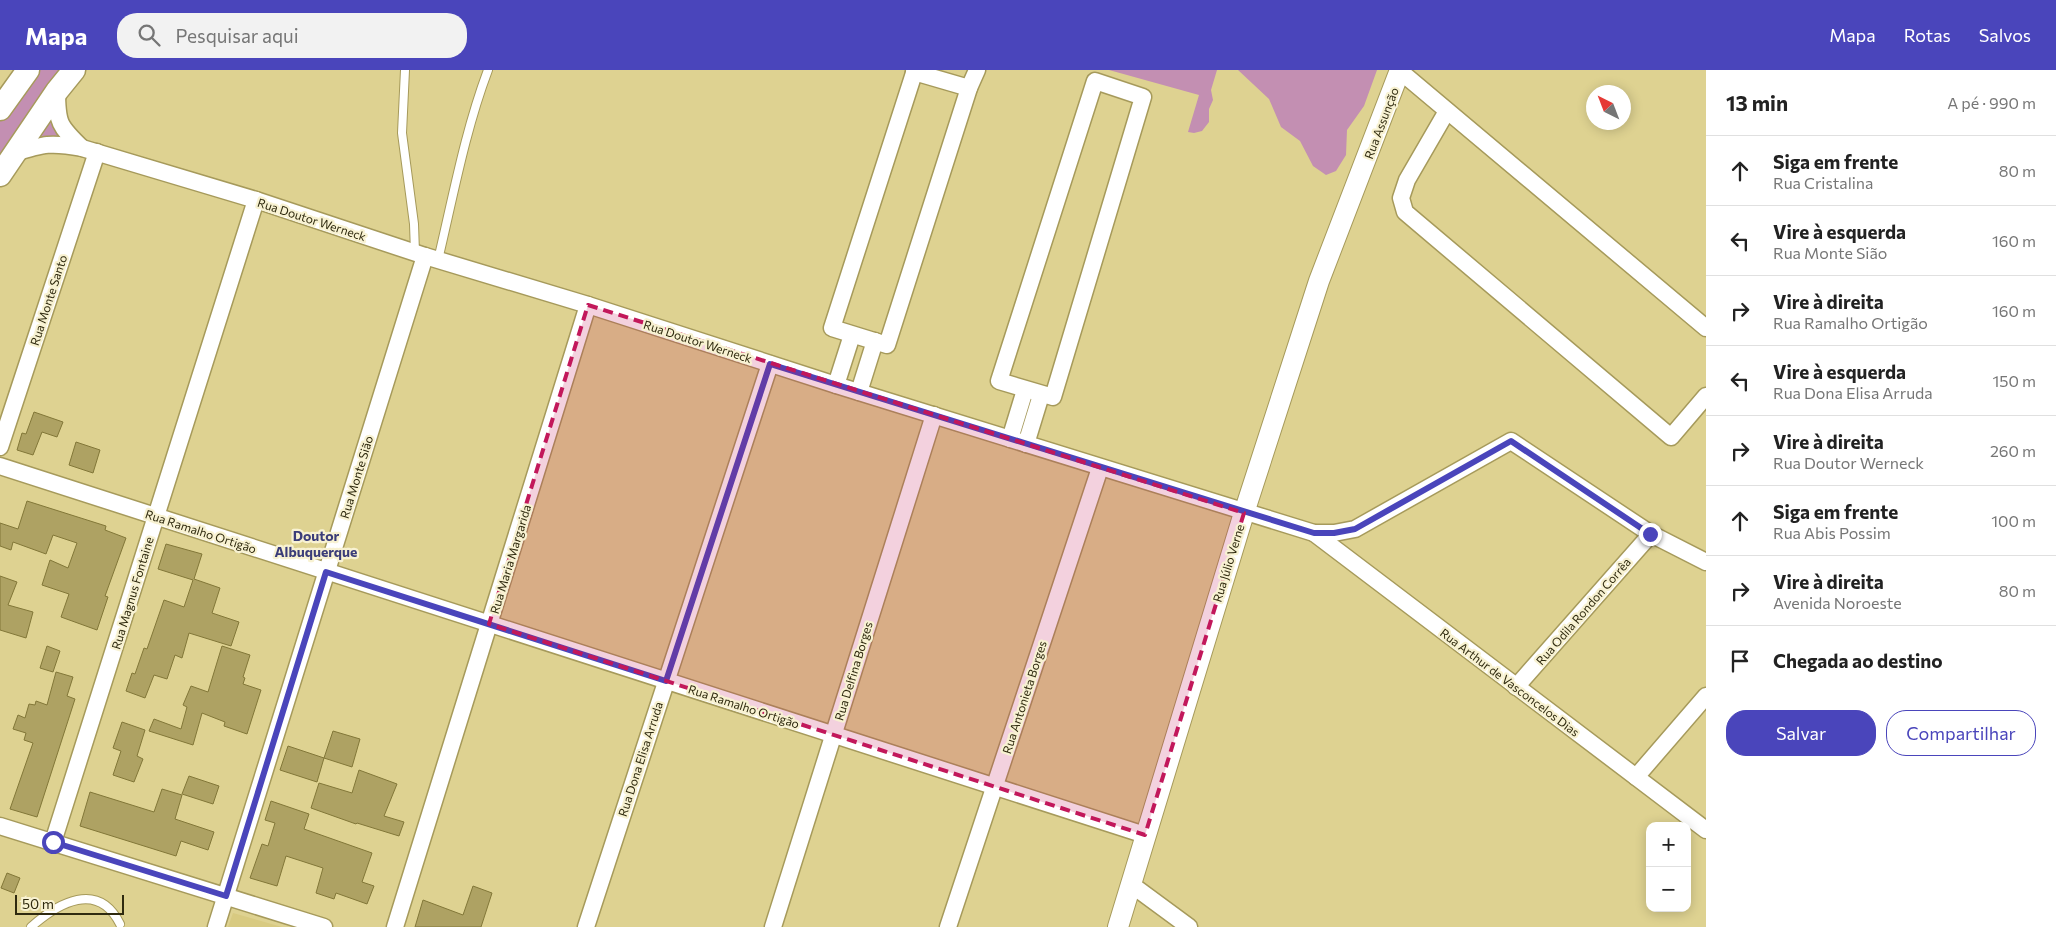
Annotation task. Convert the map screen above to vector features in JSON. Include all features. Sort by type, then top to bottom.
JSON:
[{"type":"main road","points":[[0,109],[28,70]]},
{"type":"main road","points":[[0,176],[14,153],[74,70]]},
{"type":"street","points":[[970,88],[914,71],[832,328],[887,345],[977,70]]},
{"type":"street","points":[[1400,70],[1706,328]]},
{"type":"street","name":"Rua Assunção","points":[[1361,175],[1400,70]]},
{"type":"street","points":[[1095,81],[1143,97],[1053,397],[1041,395],[999,381],[1095,81]]},
{"type":"street","name":"Rua Doutor Werneck","points":[[57,92],[57,116],[66,132],[90,150]]},
{"type":"street","points":[[1447,111],[1406,180],[1401,198],[1405,212],[1672,437],[1706,396]]},
{"type":"street","name":"Rua Doutor Werneck","points":[[14,153],[56,143],[90,150],[256,200],[426,257],[588,305],[1100,468],[1314,533]]},
{"type":"street","name":"Rua Monte Santo","points":[[0,447],[90,150]]},
{"type":"street","name":"Rua Júlio Verne","points":[[1118,927],[1244,512],[1318,281],[1361,175]]},
{"type":"street","name":"Rua Magnus Fontaine","points":[[53,842],[256,200]]},
{"type":"street","name":"Rua Monte Sião","points":[[216,927],[426,257]]},
{"type":"street","name":"Rua Maria Margarida","points":[[395,927],[588,305]]},
{"type":"street","points":[[836,385],[852,335]]},
{"type":"street","points":[[859,392],[875,341]]},
{"type":"street","name":"Rua Dona Elisa Arruda","points":[[586,927],[770,364]]},
{"type":"street","points":[[1010,439],[1025,390]]},
{"type":"street","points":[[1026,444],[1041,395]]},
{"type":"street","name":"Rua Delfina Borges","points":[[773,927],[934,415]]},
{"type":"street","points":[[1314,533],[1334,533],[1355,529],[1511,441],[1650,534],[1706,562]]},
{"type":"street","name":"Rua Ramalho Ortigão","points":[[0,466],[1145,835]]},
{"type":"street","name":"Rua Antonieta Borges","points":[[948,927],[1100,468]]},
{"type":"street","name":"Rua Arthur de Vasconcelos Dias","points":[[1314,533],[1706,830]]},
{"type":"street","name":"Rua Odila Rondon Corrêa","points":[[1516,687],[1650,534]]},
{"type":"street","points":[[1636,777],[1706,696]]},
{"type":"street","points":[[0,826],[324,927]]},
{"type":"street","points":[[1132,884],[1189,927]]},
{"type":"lane","points":[[405,70],[402,133],[414,224],[426,257]]},
{"type":"lane","points":[[426,257],[488,70]]},
{"type":"lane","points":[[31,927],[47,912],[71,900],[104,903],[114,913],[120,924]]},
{"type":"highlighted area","points":[[588,305],[1244,513],[1145,835],[489,624]]},
{"type":"shaded area","points":[[36,70],[68,70],[54,88],[64,141],[0,162],[0,118]]},
{"type":"shaded area","points":[[1109,70],[1217,70],[1211,90],[1213,100],[1209,109],[1209,122],[1202,131],[1188,132],[1199,95]]},
{"type":"shaded area","points":[[1238,70],[1377,70],[1364,106],[1347,130],[1346,155],[1336,171],[1326,175],[1313,166],[1300,141],[1281,127],[1269,99]]},
{"type":"shaded area","points":[[233,913],[282,927],[228,927]]},
{"type":"building","points":[[34,412],[63,422],[57,437],[42,432],[33,455],[17,450],[22,433],[26,434]]},
{"type":"building","points":[[76,442],[100,450],[93,473],[69,465]]},
{"type":"building","points":[[27,501],[106,526],[105,530],[126,538],[105,596],[108,597],[97,630],[61,617],[69,594],[42,585],[50,560],[68,568],[77,543],[53,535],[46,554],[13,542],[11,550],[0,546],[0,523],[18,529]]},
{"type":"building","points":[[166,544],[202,554],[194,579],[220,588],[212,613],[239,622],[231,646],[189,633],[182,658],[175,655],[167,679],[154,675],[145,698],[126,691],[132,673],[135,674],[144,648],[147,649],[164,600],[184,607],[193,580],[158,569]]},
{"type":"building","points":[[0,576],[17,582],[8,605],[33,612],[26,638],[0,630]]},
{"type":"building","points":[[47,646],[60,651],[53,672],[40,668]]},
{"type":"building","points":[[222,646],[250,655],[243,677],[245,678],[243,684],[261,690],[247,734],[224,726],[225,722],[202,713],[193,745],[149,731],[154,719],[181,729],[187,707],[183,705],[191,686],[208,692]]},
{"type":"building","points":[[56,672],[73,677],[67,696],[75,699],[37,817],[10,809],[33,743],[24,740],[26,733],[13,729],[18,715],[25,718],[29,704],[35,705],[36,701],[47,705]]},
{"type":"building","points":[[122,722],[145,730],[137,756],[143,759],[134,782],[113,775],[121,751],[113,748]]},
{"type":"building","points":[[333,731],[360,739],[352,767],[324,758]]},
{"type":"building","points":[[288,746],[324,758],[317,782],[280,770]]},
{"type":"building","points":[[359,770],[397,784],[384,816],[404,822],[399,836],[356,824],[311,808],[319,783],[352,793]]},
{"type":"building","points":[[189,776],[219,786],[213,804],[182,794]]},
{"type":"building","points":[[162,789],[182,795],[175,819],[214,832],[208,850],[181,841],[176,856],[80,826],[90,792],[154,812]]},
{"type":"building","points":[[271,801],[309,814],[304,829],[372,853],[362,882],[374,886],[367,904],[336,893],[334,899],[316,893],[323,868],[286,856],[277,886],[250,878],[262,844],[268,846],[275,823],[265,820]]},
{"type":"building","points":[[7,873],[20,878],[14,893],[1,888]]},
{"type":"building","points":[[473,886],[492,893],[481,927],[415,927],[423,900],[463,915]]},
{"type":"district","name":"Doutor Albuquerque","points":[[316,544]]},
{"type":"route","points":[[53,842],[226,896],[326,572],[666,681],[770,364],[1314,533],[1334,533],[1355,529],[1511,441],[1650,534]]}]
